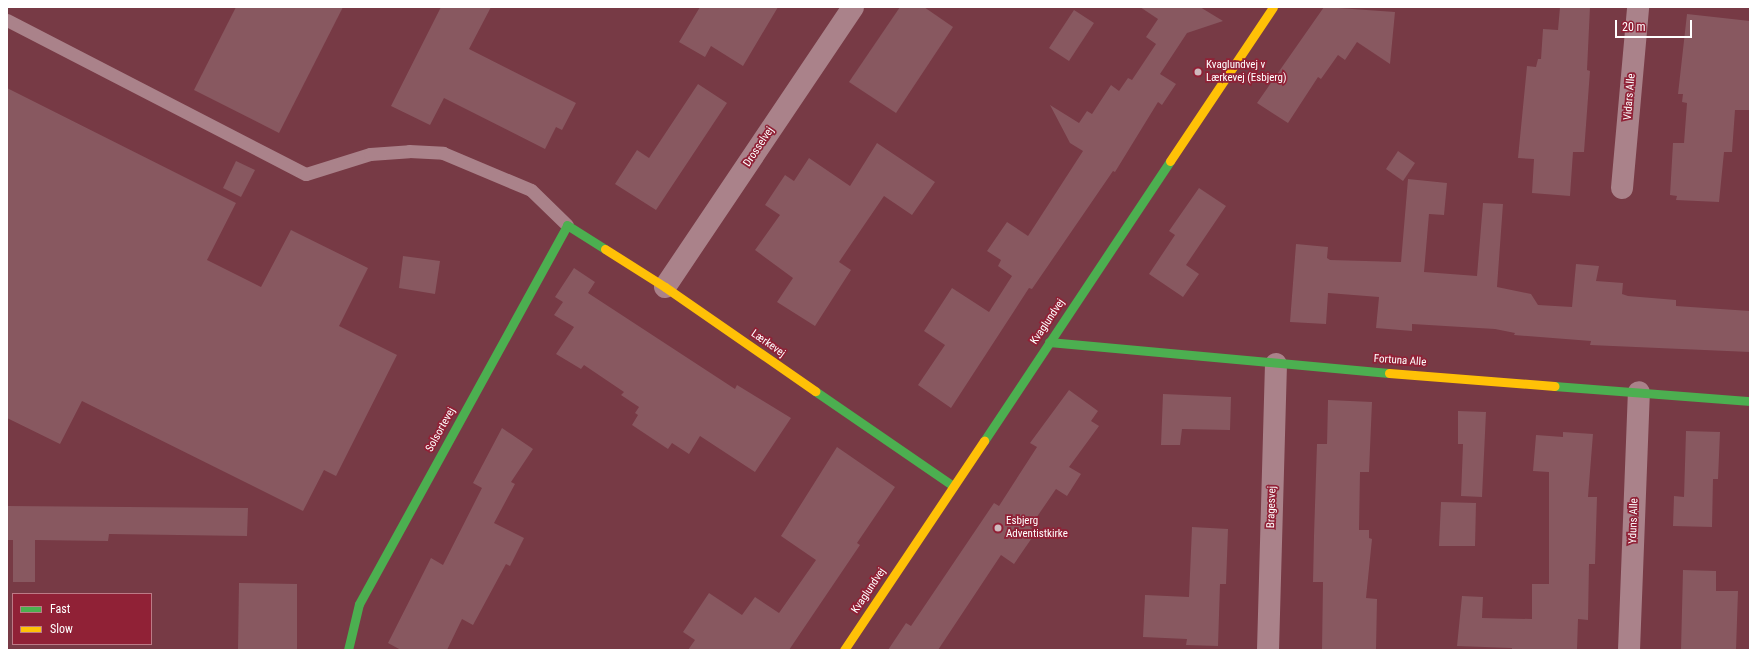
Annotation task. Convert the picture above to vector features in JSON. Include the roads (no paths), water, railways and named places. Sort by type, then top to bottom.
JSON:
[{"type":"street","name":"Drosselvej","points":[[665,287],[853,7]]},
{"type":"street","name":"Kvaglundvej","points":[[844,650],[1273,7]]},
{"type":"street","name":"Vidars Alle","points":[[1622,188],[1638,7]]},
{"type":"street","name":"Lærkevej","points":[[567,225],[665,287],[953,486]]},
{"type":"street","name":"Solsortevej","points":[[348,650],[359,604],[567,225]]},
{"type":"street","name":"Fortuna Alle","points":[[1049,342],[1276,364],[1750,401]]},
{"type":"street","name":"Bragesvej","points":[[1268,650],[1276,364]]},
{"type":"street","name":"Yduns Alle","points":[[1629,650],[1638,392]]},
{"type":"lane","points":[[7,20],[306,174],[370,154],[409,151],[443,153],[531,190],[567,225]]},
{"type":"place","name":"Kvaglundvej v Lærkevej (Esbjerg)","points":[[1198,72]]},
{"type":"place","name":"Esbjerg Adventistkirke","points":[[998,528]]}]
